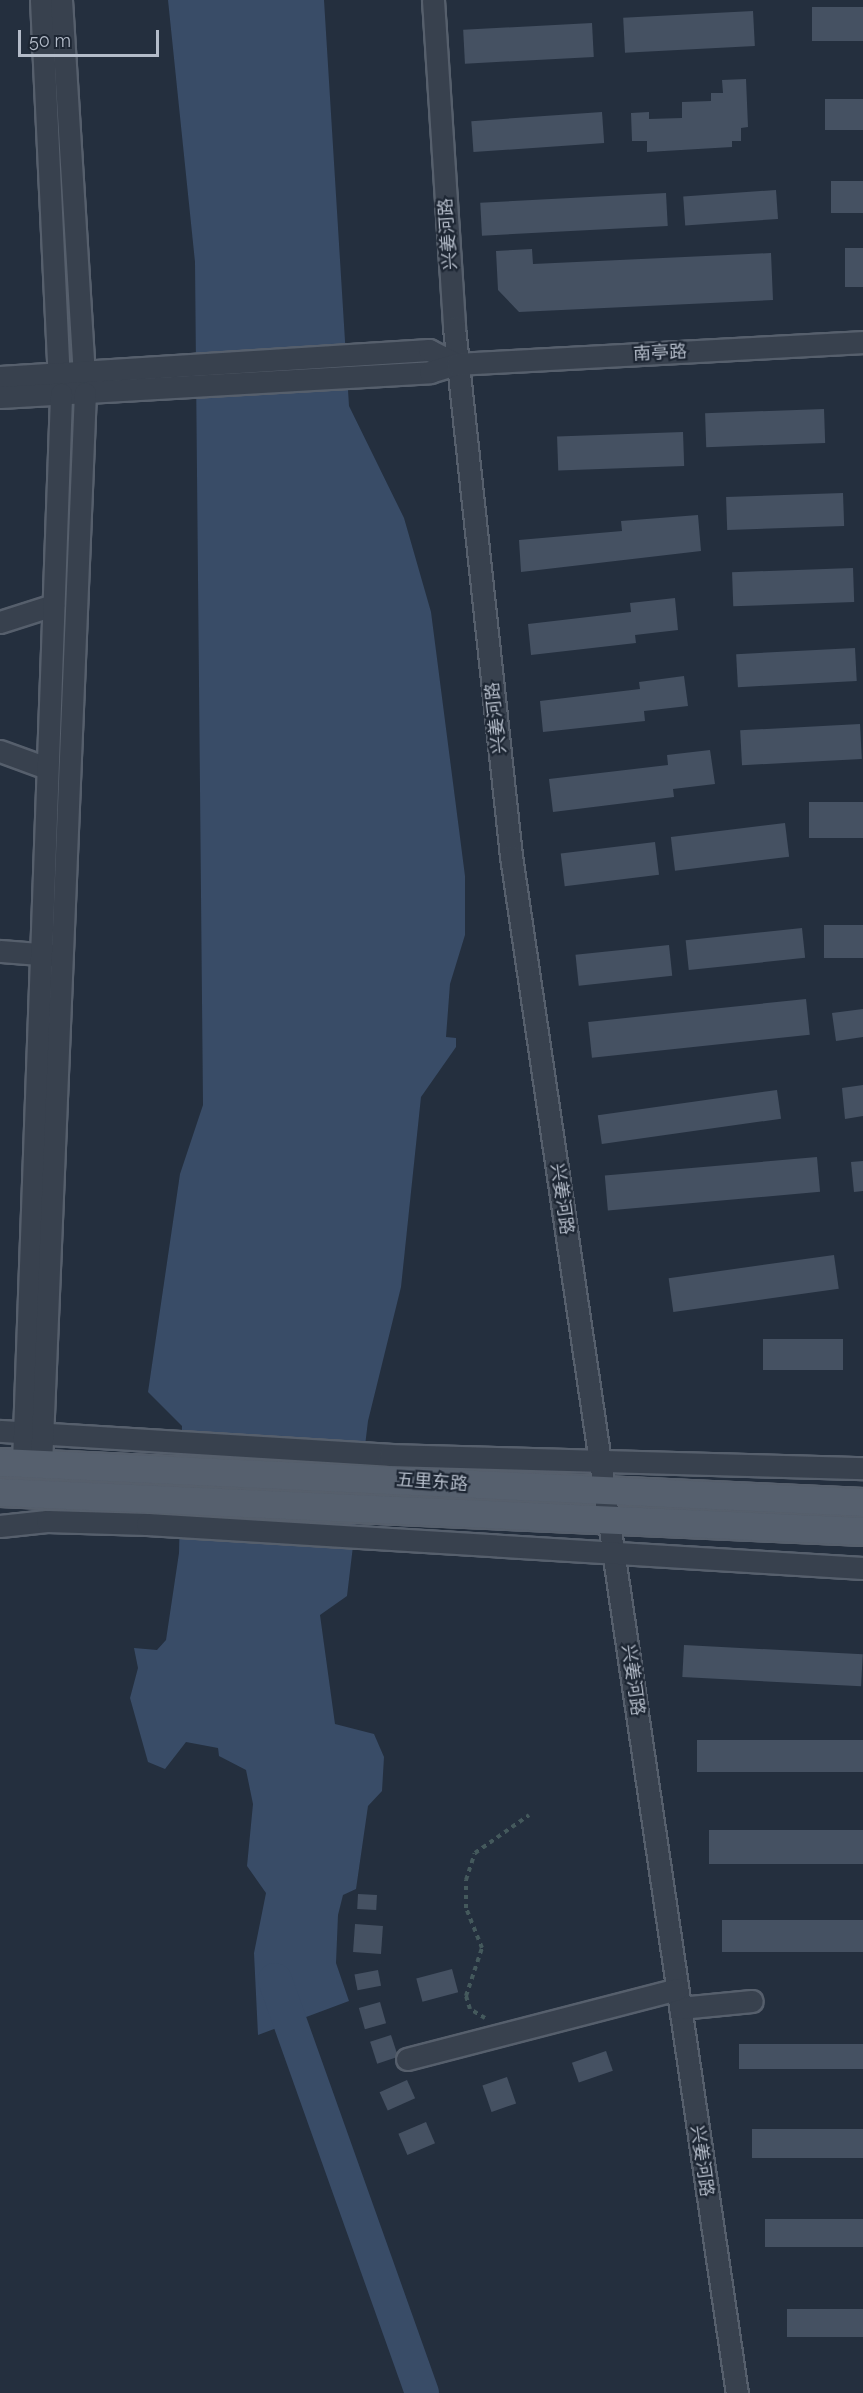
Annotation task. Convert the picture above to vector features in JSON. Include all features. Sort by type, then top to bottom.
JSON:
[{"type":"main road","name":"五里东路","points":[[21,1463],[149,1455],[389,1467],[606,1493],[863,1502]]},
{"type":"main road","name":"五里东路","points":[[0,1492],[863,1531]]},
{"type":"street","points":[[33,1434],[40,954],[60,385],[41,0]]},
{"type":"street","points":[[21,1463],[33,1434],[61,956],[85,383],[61,0]]},
{"type":"street","name":"兴姜河路","points":[[433,0],[457,364],[511,855],[611,1521],[737,2393]]},
{"type":"street","name":"南亭路","points":[[188,378],[430,372],[457,364],[863,342]]},
{"type":"street","points":[[0,398],[60,385],[188,378],[364,353],[429,350],[457,364]]},
{"type":"street","points":[[0,377],[60,385]]},
{"type":"street","points":[[0,622],[53,605]]},
{"type":"street","points":[[0,752],[47,768]]},
{"type":"street","points":[[0,951],[61,956]]},
{"type":"street","points":[[0,1431],[33,1434],[149,1455]]},
{"type":"street","points":[[389,1467],[601,1461],[863,1468]]},
{"type":"street","points":[[0,1526],[47,1521],[147,1524],[389,1537],[863,1568]]},
{"type":"street","points":[[407,2059],[679,1998],[752,2001]]},
{"type":"path","points":[[495,2019],[478,2017],[466,1996],[482,1948],[466,1908],[466,1880],[475,1853],[529,1815]]},
{"type":"water","points":[[168,0],[324,0],[349,406],[404,518],[431,612],[465,876],[465,935],[450,984],[446,1037],[456,1038],[456,1047],[421,1097],[401,1287],[368,1421],[347,1596],[320,1615],[335,1724],[374,1734],[384,1757],[382,1791],[368,1806],[356,1889],[343,1895],[338,1915],[336,1963],[349,2001],[258,2035],[254,1953],[266,1893],[247,1866],[253,1804],[246,1770],[219,1756],[218,1748],[186,1742],[165,1769],[148,1762],[130,1698],[138,1668],[134,1648],[157,1650],[166,1640],[179,1553],[182,1426],[148,1392],[180,1174],[203,1105],[195,262]]},
{"type":"building","points":[[812,7],[863,7],[863,41],[812,41]]},
{"type":"building","points":[[753,11],[755,46],[625,53],[623,18]]},
{"type":"building","points":[[592,23],[594,57],[465,64],[463,30]]},
{"type":"building","points":[[746,79],[748,127],[741,128],[741,141],[732,141],[732,147],[647,152],[647,141],[632,141],[631,113],[649,112],[649,119],[682,118],[682,102],[711,101],[711,93],[723,93],[722,80]]},
{"type":"building","points":[[825,99],[863,99],[863,130],[825,130]]},
{"type":"building","points":[[602,112],[604,143],[473,152],[471,121]]},
{"type":"building","points":[[831,181],[863,181],[863,213],[831,213]]},
{"type":"building","points":[[776,190],[778,219],[685,225],[683,196]]},
{"type":"building","points":[[666,193],[668,226],[482,236],[480,203]]},
{"type":"building","points":[[845,248],[863,248],[863,287],[845,287]]},
{"type":"building","points":[[532,249],[533,264],[771,253],[773,300],[519,312],[498,290],[496,251]]},
{"type":"building","points":[[824,409],[825,443],[706,447],[705,413]]},
{"type":"building","points":[[683,432],[684,466],[558,470],[557,436]]},
{"type":"building","points":[[843,493],[844,526],[727,530],[726,497]]},
{"type":"building","points":[[698,515],[701,551],[521,572],[519,540],[622,531],[621,521]]},
{"type":"building","points":[[853,568],[854,602],[733,606],[732,572]]},
{"type":"building","points":[[675,598],[678,630],[635,635],[636,643],[531,655],[528,624],[631,612],[630,603]]},
{"type":"building","points":[[855,648],[857,681],[738,687],[736,654]]},
{"type":"building","points":[[684,676],[688,706],[644,711],[645,721],[543,732],[540,701],[640,689],[639,682]]},
{"type":"building","points":[[860,724],[862,759],[742,765],[740,730]]},
{"type":"building","points":[[710,750],[715,784],[673,789],[674,797],[553,812],[549,779],[668,765],[667,755]]},
{"type":"building","points":[[809,802],[863,802],[863,838],[809,838]]},
{"type":"building","points":[[785,823],[789,857],[675,871],[671,837]]},
{"type":"building","points":[[655,842],[659,875],[565,886],[561,854]]},
{"type":"building","points":[[824,925],[863,925],[863,958],[824,958]]},
{"type":"building","points":[[802,928],[805,958],[689,970],[686,940]]},
{"type":"building","points":[[669,945],[672,976],[579,986],[576,955]]},
{"type":"building","points":[[806,999],[810,1035],[592,1058],[588,1022]]},
{"type":"building","points":[[863,1009],[863,1037],[836,1041],[832,1013]]},
{"type":"building","points":[[863,1085],[863,1116],[845,1119],[842,1088]]},
{"type":"building","points":[[777,1090],[781,1119],[602,1144],[598,1115]]},
{"type":"building","points":[[817,1157],[820,1192],[608,1210],[605,1176]]},
{"type":"building","points":[[863,1161],[863,1191],[854,1192],[851,1162]]},
{"type":"building","points":[[834,1255],[839,1289],[673,1312],[669,1278]]},
{"type":"building","points":[[763,1339],[843,1339],[843,1370],[763,1370]]},
{"type":"building","points":[[684,1645],[863,1654],[861,1686],[682,1677]]},
{"type":"building","points":[[697,1740],[863,1740],[863,1772],[697,1772]]},
{"type":"building","points":[[709,1830],[863,1830],[863,1864],[709,1864]]},
{"type":"building","points":[[358,1894],[377,1895],[376,1910],[357,1909]]},
{"type":"building","points":[[722,1920],[863,1920],[863,1952],[722,1952]]},
{"type":"building","points":[[355,1924],[383,1926],[381,1954],[353,1952]]},
{"type":"building","points":[[452,1969],[458,1992],[422,2002],[416,1979]]},
{"type":"building","points":[[378,1970],[381,1986],[357,1990],[354,1975]]},
{"type":"building","points":[[380,2002],[386,2023],[365,2029],[359,2008]]},
{"type":"building","points":[[391,2035],[398,2057],[377,2064],[370,2042]]},
{"type":"building","points":[[739,2044],[863,2044],[863,2069],[739,2069]]},
{"type":"building","points":[[606,2051],[613,2071],[579,2083],[572,2063]]},
{"type":"building","points":[[507,2077],[516,2103],[492,2112],[482,2085]]},
{"type":"building","points":[[407,2080],[415,2098],[388,2110],[380,2092]]},
{"type":"building","points":[[426,2122],[435,2143],[407,2155],[398,2134]]},
{"type":"building","points":[[752,2129],[863,2129],[863,2158],[752,2158]]},
{"type":"building","points":[[765,2219],[863,2219],[863,2247],[765,2247]]},
{"type":"building","points":[[787,2309],[863,2309],[863,2337],[787,2337]]},
{"type":"waterway","points":[[275,1980],[422,2393]]}]
